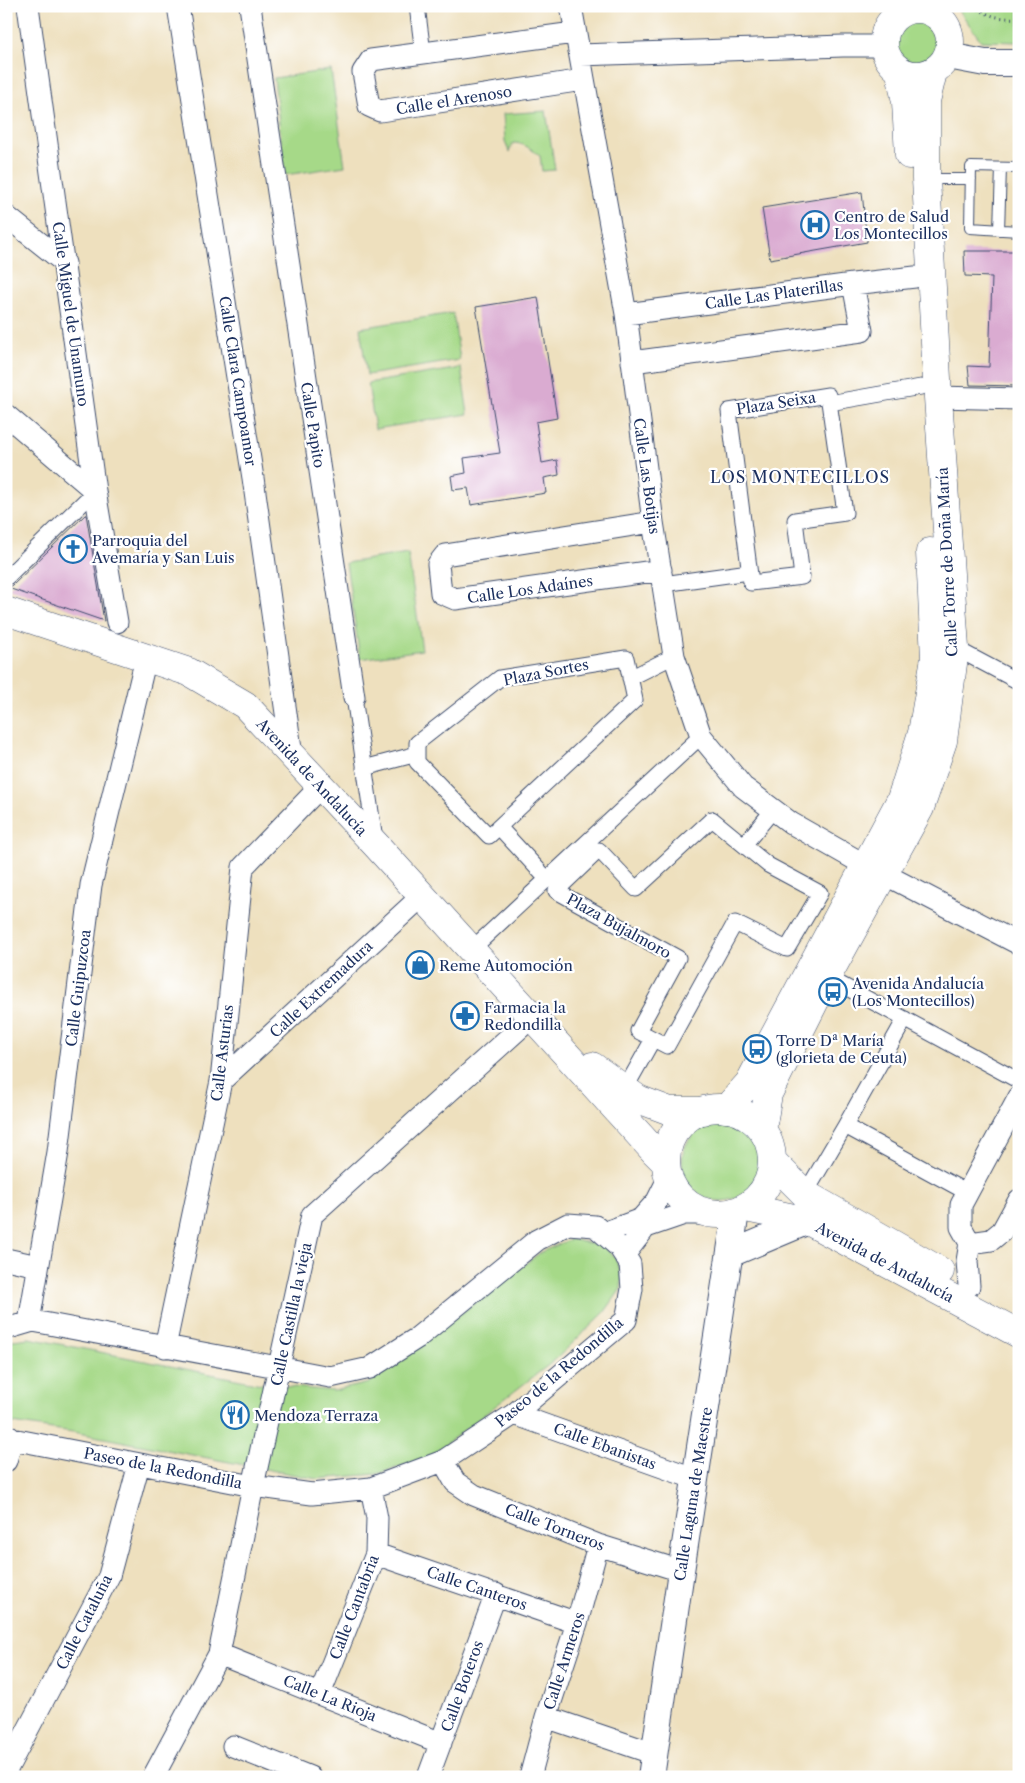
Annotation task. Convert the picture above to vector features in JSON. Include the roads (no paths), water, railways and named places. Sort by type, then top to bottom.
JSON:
[{"type":"main road","points":[[928,8],[944,21],[950,38],[940,64],[916,76],[900,72],[888,61],[883,46],[884,31],[892,12],[928,8]]},
{"type":"main road","name":"Calle Torre de Doña María","points":[[762,1130],[768,1094],[827,977],[874,869],[901,798],[922,733],[935,658],[929,392],[926,101],[940,64]]},
{"type":"main road","name":"Calle Torre de Doña María","points":[[714,1110],[749,1083],[828,934],[920,808],[943,741],[955,648],[929,392],[915,277],[906,102],[900,72]]},
{"type":"main road","name":"Avenida de Andalucía","points":[[6,612],[188,672],[245,705],[552,1038],[655,1152],[668,1170]]},
{"type":"main road","name":"Avenida de Andalucía","points":[[552,1038],[638,1099],[670,1111],[714,1110]]},
{"type":"main road","points":[[714,1110],[740,1112],[762,1130],[770,1145],[772,1160],[765,1188],[757,1199],[732,1211],[698,1210],[685,1202],[676,1191],[668,1170],[669,1146],[676,1131],[688,1119],[714,1110]]},
{"type":"main road","name":"Avenida de Andalucía","points":[[772,1160],[805,1194],[1019,1313]]},
{"type":"main road","name":"Avenida de Andalucía","points":[[732,1211],[808,1221],[1019,1334]]},
{"type":"street","name":"Calle Miguel de Unamuno","points":[[28,6],[95,491],[117,622]]},
{"type":"street","name":"Calle Clara Campoamor","points":[[178,6],[253,478],[292,756]]},
{"type":"street","name":"Calle Papito","points":[[250,6],[376,845]]},
{"type":"street","points":[[417,6],[423,53]]},
{"type":"street","name":"Calle Las Botijas","points":[[570,6],[626,314],[653,522],[674,656],[701,736],[743,787],[791,823],[874,869],[1019,944]]},
{"type":"street","name":"Calle el Arenoso","points":[[574,33],[371,60],[363,72],[369,106],[380,111],[583,80]]},
{"type":"street","points":[[580,55],[883,46]]},
{"type":"street","points":[[940,64],[1019,63]]},
{"type":"street","points":[[6,216],[64,264]]},
{"type":"street","points":[[853,284],[915,277]]},
{"type":"street","name":"Calle Las Platerillas","points":[[626,314],[853,284],[862,331],[632,362]]},
{"type":"street","points":[[929,392],[1013,402]]},
{"type":"street","name":"Plaza Seixa","points":[[829,403],[929,392]]},
{"type":"street","name":"Plaza Seixa","points":[[828,396],[845,513],[794,520],[802,577],[751,584],[749,572],[729,411],[828,396]]},
{"type":"street","points":[[6,415],[95,491],[6,578]]},
{"type":"street","name":"Calle Los Adaínes","points":[[653,522],[446,555],[438,564],[441,593],[454,599],[662,577]]},
{"type":"street","points":[[662,577],[749,572]]},
{"type":"street","points":[[955,648],[1019,682]]},
{"type":"street","points":[[630,678],[674,656]]},
{"type":"street","name":"Calle Guipuzcoa","points":[[29,1322],[58,1152],[91,885],[146,658]]},
{"type":"street","name":"Plaza Sortes","points":[[417,754],[417,743],[500,678],[626,658],[636,700],[499,827]]},
{"type":"street","points":[[471,950],[547,879],[576,862],[701,736]]},
{"type":"street","points":[[364,768],[417,754],[417,762],[489,836],[499,827],[547,879]]},
{"type":"street","name":"Calle Asturias","points":[[165,1347],[221,1081],[243,867],[320,786]]},
{"type":"street","points":[[744,845],[773,810]]},
{"type":"street","name":"Plaza Bujalmoro","points":[[712,819],[744,845],[768,865],[820,893],[787,949],[735,923],[667,1046],[638,1031],[678,958],[556,891],[576,862],[599,850],[636,889],[712,819]]},
{"type":"street","name":"Calle Extremadura","points":[[221,1081],[422,897]]},
{"type":"street","points":[[803,921],[828,934]]},
{"type":"street","points":[[827,977],[1019,1081]]},
{"type":"street","name":"Calle Castilla la vieja","points":[[153,1777],[219,1654],[253,1486],[312,1215],[532,1017]]},
{"type":"street","points":[[805,1194],[905,1019]]},
{"type":"street","points":[[625,1089],[653,1039]]},
{"type":"street","points":[[969,1286],[967,1261],[970,1243],[960,1226],[961,1205],[1019,1097]]},
{"type":"street","points":[[845,1126],[968,1193]]},
{"type":"street","points":[[603,1233],[641,1219],[657,1201],[668,1170]]},
{"type":"street","points":[[936,1268],[970,1243],[990,1240],[1002,1231],[1019,1200]]},
{"type":"street","points":[[624,1255],[646,1227],[684,1214],[732,1211]]},
{"type":"street","name":"Calle Laguna de Maestre","points":[[653,1765],[730,1254],[732,1211]]},
{"type":"street","points":[[730,1254],[808,1221]]},
{"type":"street","name":"Paseo de la Redondilla","points":[[6,1329],[33,1322],[330,1377],[370,1368],[417,1338],[537,1240],[568,1224],[595,1226],[619,1247],[630,1264],[632,1288],[626,1320],[514,1414],[443,1461],[371,1488],[312,1494],[253,1486],[9,1436]]},
{"type":"street","points":[[6,1259],[38,1266]]},
{"type":"street","name":"Calle Ebanistas","points":[[514,1414],[696,1479]]},
{"type":"street","points":[[6,1461],[9,1436]]},
{"type":"street","name":"Calle Torneros","points":[[443,1461],[455,1482],[474,1495],[598,1544],[681,1571]]},
{"type":"street","name":"Calle Cataluña","points":[[6,1771],[109,1576],[139,1464]]},
{"type":"street","name":"Calle Cantabria","points":[[320,1694],[376,1554],[377,1518],[371,1488]]},
{"type":"street","name":"Calle Armeros","points":[[530,1777],[546,1717],[577,1623],[598,1544]]},
{"type":"street","name":"Calle Canteros","points":[[376,1554],[577,1623]]},
{"type":"street","name":"Calle Boteros","points":[[428,1777],[496,1594]]},
{"type":"street","name":"Calle La Rioja","points":[[219,1654],[441,1743]]},
{"type":"street","points":[[546,1717],[653,1765]]},
{"type":"street","points":[[233,1746],[275,1770],[310,1777]]},
{"type":"lane","points":[[1019,168],[971,167],[970,228],[1019,231]]},
{"type":"lane","points":[[999,230],[1001,168]]},
{"type":"lane","points":[[926,179],[971,178]]},
{"type":"place","name":"Centro de Salud Los Montecillos","points":[[815,225]]},
{"type":"place","name":"Parroquia del Avemaría y San Luis","points":[[73,549]]},
{"type":"place","name":"Reme Automoción","points":[[420,965]]},
{"type":"place","name":"Avenida Andalucía (Los Montecillos)","points":[[833,992]]},
{"type":"place","name":"Farmacia la Redondilla","points":[[465,1016]]},
{"type":"place","name":"Torre Dª María (glorieta de Ceuta)","points":[[757,1049]]},
{"type":"place","name":"Mendoza Terraza","points":[[235,1415]]},
{"type":"district","name":"LOS MONTECILLOS","points":[[800,477]]}]
